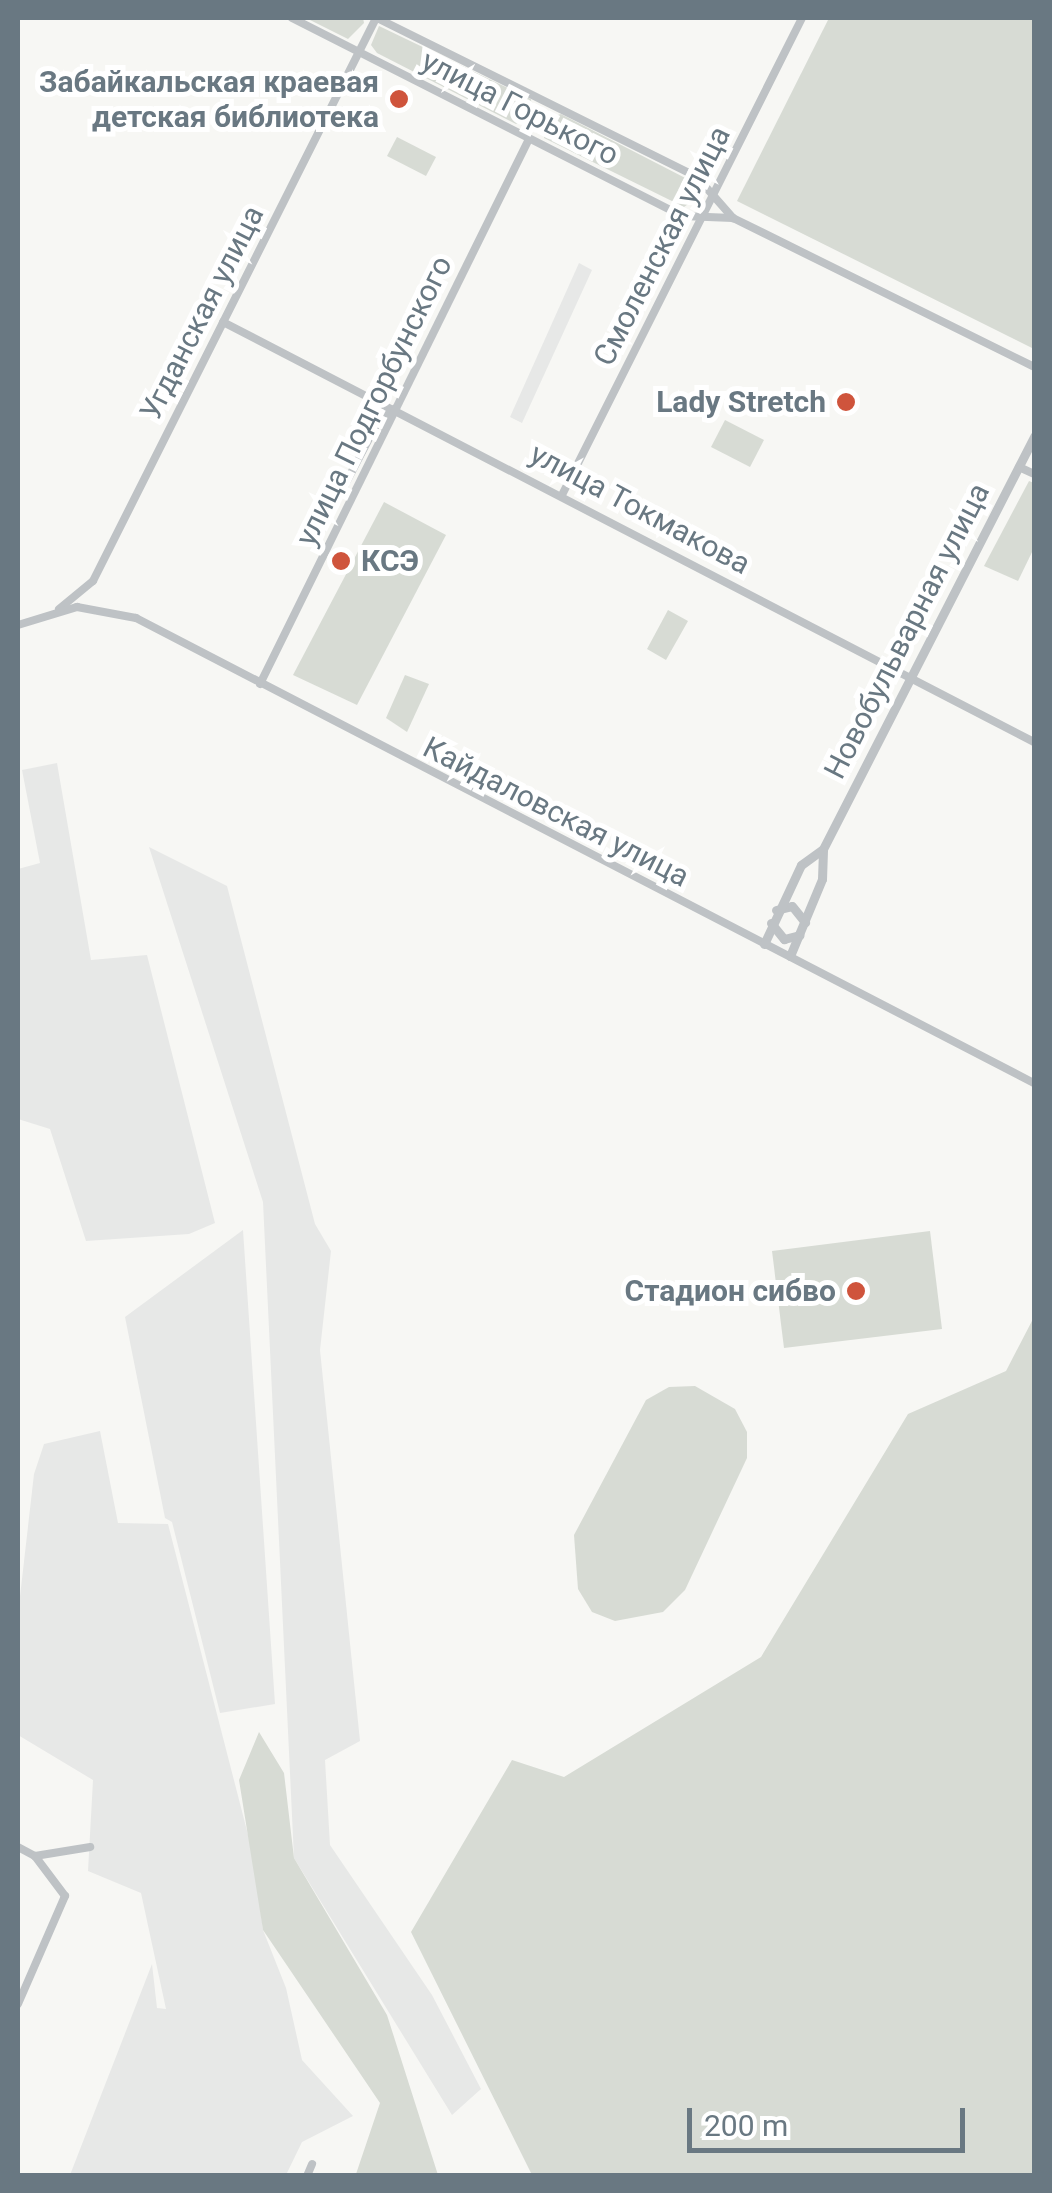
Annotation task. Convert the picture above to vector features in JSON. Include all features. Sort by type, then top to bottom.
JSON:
[{"type":"street","name":"улица Горького","points":[[292,18],[700,220],[733,218]]},
{"type":"street","name":"улица Горького","points":[[376,18],[697,177],[733,218],[1034,367]]},
{"type":"street","name":"Угданская улица","points":[[50,614],[92,581],[376,18]]},
{"type":"street","name":"Смоленская улица","points":[[562,495],[802,18]]},
{"type":"street","name":"улица Подгорбунского","points":[[260,684],[530,139]]},
{"type":"street","name":"улица Токмакова","points":[[222,322],[396,408],[1034,742]]},
{"type":"street","points":[[315,542],[380,416],[396,408]]},
{"type":"street","name":"Новобульварная улица","points":[[823,849],[1034,436]]},
{"type":"street","points":[[1018,467],[1034,474]]},
{"type":"street","name":"Кайдаловская улица","points":[[50,614],[92,607],[136,618],[1034,1083]]},
{"type":"street","points":[[18,624],[50,614]]},
{"type":"street","points":[[764,944],[773,915],[801,865],[823,849]]},
{"type":"street","points":[[790,956],[822,880],[823,849]]},
{"type":"street","points":[[773,915],[792,906],[803,930]]},
{"type":"street","points":[[773,915],[784,938],[803,930]]},
{"type":"street","points":[[35,1856],[90,1846]]},
{"type":"street","points":[[18,1848],[35,1856],[65,1896],[20,1990],[18,2004]]},
{"type":"street","points":[[306,2176],[312,2164]]},
{"type":"shaded area","points":[[306,18],[363,18],[364,23],[348,39]]},
{"type":"shaded area","points":[[829,18],[1034,18],[1034,349],[737,201]]},
{"type":"shaded area","points":[[379,26],[531,99],[532,116],[516,124],[377,53],[371,45]]},
{"type":"shaded area","points":[[561,114],[695,183],[691,202],[684,207],[544,138],[546,119]]},
{"type":"shaded area","points":[[397,137],[436,157],[426,176],[387,156]]},
{"type":"shaded area","points":[[579,263],[592,270],[522,423],[510,417]]},
{"type":"shaded area","points":[[725,420],[764,440],[750,467],[711,447]]},
{"type":"shaded area","points":[[1029,481],[1034,483],[1034,548],[1018,581],[984,566]]},
{"type":"shaded area","points":[[384,502],[446,535],[357,705],[293,675]]},
{"type":"shaded area","points":[[668,610],[688,621],[666,660],[647,649]]},
{"type":"shaded area","points":[[405,675],[429,684],[407,732],[386,718]]},
{"type":"shaded area","points":[[57,763],[91,960],[147,955],[215,1223],[189,1234],[86,1241],[50,1129],[18,1119],[18,869],[40,863],[22,770]]},
{"type":"shaded area","points":[[149,847],[227,886],[315,1224],[331,1251],[320,1350],[360,1741],[325,1760],[330,1845],[432,1995],[481,2089],[452,2115],[294,1858],[263,1202]]},
{"type":"shaded area","points":[[243,1230],[275,1704],[220,1713],[172,1522],[165,1518],[125,1317]]},
{"type":"shaded area","points":[[930,1231],[942,1329],[784,1348],[772,1251]]},
{"type":"shaded area","points":[[1034,1317],[1034,2175],[532,2175],[411,1932],[512,1760],[564,1777],[761,1657],[908,1414],[1006,1371]]},
{"type":"shaded area","points":[[695,1386],[735,1409],[747,1432],[747,1458],[685,1590],[663,1612],[615,1621],[592,1612],[578,1589],[574,1535],[646,1400],[669,1387]]},
{"type":"shaded area","points":[[100,1431],[118,1523],[168,1524],[254,1858],[263,1930],[286,1988],[302,2060],[353,2116],[302,2142],[286,2175],[70,2175],[152,1964],[157,2008],[166,2009],[141,1893],[88,1871],[93,1780],[18,1735],[18,1614],[34,1474],[44,1444]]},
{"type":"shaded area","points":[[259,1732],[284,1773],[294,1858],[387,2015],[438,2175],[356,2174],[380,2103],[263,1930],[239,1780]]},
{"type":"place","name":"Забайкальская краевая детская библиотека","points":[[399,99]]},
{"type":"place","name":"Lady Stretch","points":[[846,402]]},
{"type":"place","name":"КСЭ","points":[[341,561]]},
{"type":"place","name":"Стадион сибво","points":[[856,1291]]}]
